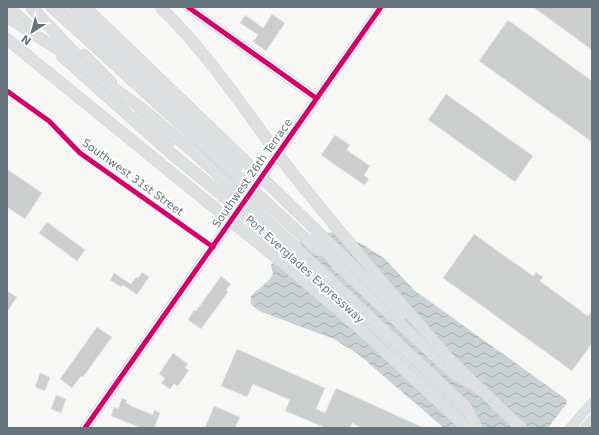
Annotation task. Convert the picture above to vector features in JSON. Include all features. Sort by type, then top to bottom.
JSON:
[{"type":"highway","points":[[8,7],[173,155],[210,185]]},
{"type":"highway","name":"Port Everglades Expressway","points":[[31,7],[104,83],[210,185],[308,270],[474,427]]},
{"type":"highway","points":[[40,7],[159,132],[170,147]]},
{"type":"highway","points":[[52,7],[238,165]]},
{"type":"highway","points":[[69,7],[450,360],[521,428]]},
{"type":"highway","points":[[85,7],[238,165],[313,246],[337,265],[453,373],[482,390]]},
{"type":"highway","points":[[160,7],[187,33],[315,201],[450,360]]},
{"type":"highway","points":[[7,17],[72,58],[145,110],[197,155],[466,407],[474,427]]},
{"type":"highway","points":[[7,39],[289,268],[474,427]]},
{"type":"street","points":[[188,7],[316,98]]},
{"type":"street","name":"Southwest 26th Terrace","points":[[85,428],[381,7]]},
{"type":"street","name":"Southwest 31st Street","points":[[7,91],[49,121],[80,153],[213,247]]},
{"type":"street","points":[[570,428],[592,403]]},
{"type":"street","points":[[585,428],[592,420]]},
{"type":"water","points":[[334,232],[362,244],[384,258],[414,290],[567,400],[566,404],[548,428],[444,428],[358,354],[334,339],[259,311],[251,304],[251,296],[266,283],[273,274],[271,265],[307,236]]},
{"type":"building","points":[[533,7],[592,7],[592,50]]},
{"type":"building","points":[[272,14],[285,23],[266,51],[253,42],[258,35],[240,23],[245,15],[263,28]]},
{"type":"building","points":[[508,20],[592,81],[592,142],[479,61]]},
{"type":"building","points":[[446,94],[533,156],[515,182],[428,120]]},
{"type":"building","points":[[335,135],[350,145],[347,150],[370,166],[364,175],[369,179],[364,185],[321,155]]},
{"type":"building","points":[[7,169],[42,193],[25,219],[7,207]]},
{"type":"building","points":[[47,222],[85,250],[77,261],[39,233]]},
{"type":"building","points":[[474,234],[533,276],[536,272],[543,277],[540,281],[588,316],[592,310],[592,343],[572,371],[443,278]]},
{"type":"building","points":[[142,272],[149,277],[137,295],[123,285],[121,287],[110,280],[114,273],[131,284]]},
{"type":"building","points":[[221,276],[231,284],[226,290],[228,292],[201,329],[188,320],[194,310],[196,311]]},
{"type":"building","points":[[7,291],[17,297],[7,312]]},
{"type":"building","points":[[97,327],[112,337],[83,377],[81,376],[72,388],[60,379]]},
{"type":"building","points":[[237,349],[325,388],[316,409],[325,413],[336,388],[424,428],[362,428],[352,423],[350,428],[326,428],[285,411],[290,400],[253,384],[247,397],[221,386]]},
{"type":"building","points":[[173,353],[188,364],[185,368],[189,370],[178,386],[174,384],[170,389],[161,383],[165,378],[159,374]]},
{"type":"building","points":[[40,373],[50,377],[45,391],[35,387]]},
{"type":"building","points":[[56,395],[66,399],[61,413],[51,409]]},
{"type":"building","points":[[122,398],[127,400],[126,403],[131,406],[153,415],[154,410],[160,413],[154,428],[141,428],[111,416],[114,407],[118,409]]},
{"type":"building","points":[[214,406],[240,417],[235,428],[205,428]]},
{"type":"cycle path","points":[[188,7],[316,98]]},
{"type":"cycle path","points":[[85,428],[381,7]]},
{"type":"cycle path","points":[[7,91],[49,121],[80,153],[213,247]]}]
